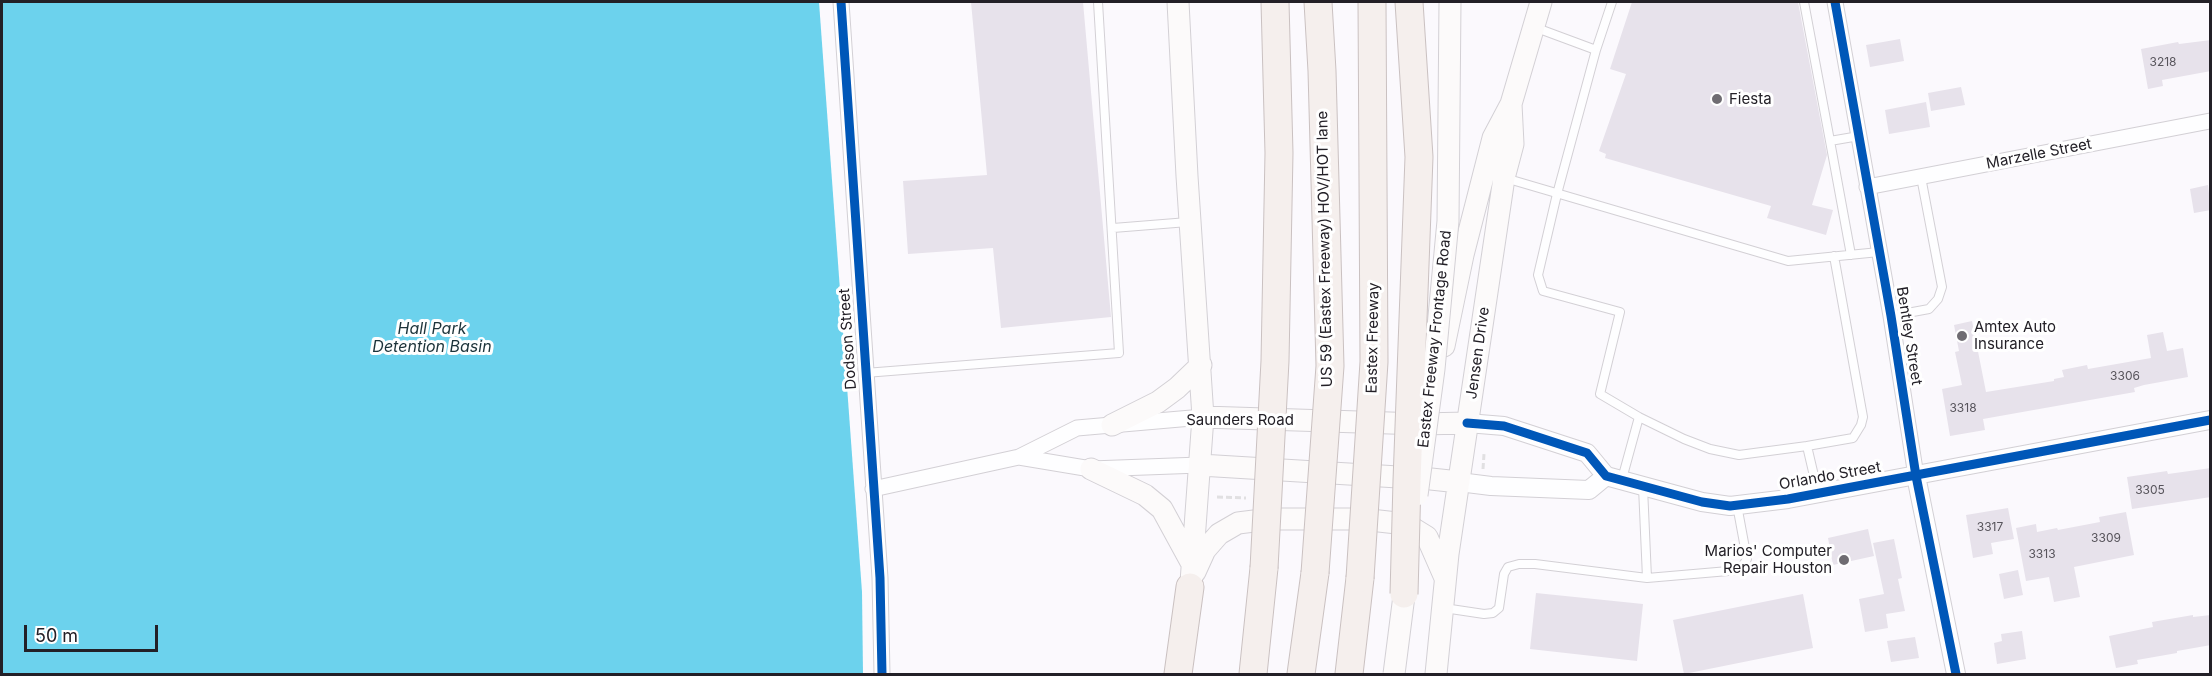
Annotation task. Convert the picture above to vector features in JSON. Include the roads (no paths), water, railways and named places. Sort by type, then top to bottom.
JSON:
[{"type":"highway","points":[[1253,675],[1264,568],[1275,361],[1278,153],[1275,2]]},
{"type":"highway","name":"US 59 (Eastex Freeway) HOV/HOT lane","points":[[1301,675],[1315,573],[1330,366],[1323,71],[1318,2]]},
{"type":"highway","name":"Eastex Freeway","points":[[1349,675],[1359,578],[1374,362],[1372,2]]},
{"type":"highway","points":[[1404,594],[1419,157],[1409,2]]},
{"type":"highway","points":[[1178,675],[1191,578]]},
{"type":"main road","points":[[1173,675],[1191,578],[1203,417],[1178,2]]},
{"type":"main road","name":"Eastex Freeway Frontage Road","points":[[1394,675],[1434,369],[1448,221],[1450,2]]},
{"type":"main road","name":"Jensen Drive","points":[[1420,424],[1438,373],[1463,255],[1493,138],[1511,104],[1541,2]]},
{"type":"main road","name":"Jensen Drive","points":[[1436,675],[1445,578],[1467,423],[1504,178],[1514,144],[1511,104]]},
{"type":"main road","points":[[1112,425],[1158,402],[1201,365]]},
{"type":"main road","name":"Saunders Road","points":[[1203,417],[1420,424],[1467,423]]},
{"type":"main road","name":"Saunders Road","points":[[1200,465],[1459,482]]},
{"type":"main road","points":[[1091,469],[1145,495],[1162,509],[1191,578]]},
{"type":"main road","points":[[1191,578],[1205,550],[1219,534],[1238,523],[1270,519],[1361,519],[1406,524],[1426,537],[1445,578]]},
{"type":"street","name":"Dodson Street","points":[[841,2],[880,578],[882,675]]},
{"type":"street","name":"Bentley Street","points":[[1835,2],[1891,316],[1916,476],[1956,675]]},
{"type":"street","name":"Marzelle Street","points":[[1867,187],[2211,121]]},
{"type":"street","name":"Saunders Road","points":[[873,489],[1019,456],[1077,428],[1203,417]]},
{"type":"street","name":"Orlando Street","points":[[1614,478],[1702,502],[1737,505],[1763,503],[2211,420]]},
{"type":"street","points":[[1459,482],[1491,486],[1589,490],[1614,478],[1587,453],[1504,426],[1467,423]]},
{"type":"street","name":"Saunders Road","points":[[1019,456],[1091,469],[1200,465]]},
{"type":"lane","points":[[865,373],[1119,353],[1098,2]]},
{"type":"lane","points":[[1612,2],[1596,50],[1557,194],[1538,275],[1543,291],[1620,312],[1600,394],[1639,417],[1684,439],[1710,449],[1739,455],[1853,438],[1862,425],[1863,417],[1834,256]]},
{"type":"lane","points":[[1804,2],[1851,255]]},
{"type":"lane","points":[[1533,26],[1596,50]]},
{"type":"lane","points":[[1830,141],[1859,136]]},
{"type":"lane","points":[[1891,316],[1929,309],[1938,299],[1941,287],[1921,177]]},
{"type":"lane","points":[[1504,178],[1788,261],[1879,252]]},
{"type":"lane","points":[[1113,228],[1190,221]]},
{"type":"lane","points":[[1614,478],[1639,417]]},
{"type":"lane","points":[[1807,446],[1818,493]]},
{"type":"lane","points":[[1643,486],[1647,579]]},
{"type":"lane","points":[[1442,607],[1484,614],[1493,613],[1499,608],[1504,574],[1508,567],[1520,564],[1647,579],[1740,570],[1747,559],[1737,505]]},
{"type":"water","name":"Hall Park Detention Basin","points":[[2,2],[819,2],[862,592],[863,674],[2,674]]},
{"type":"place","name":"Fiesta","points":[[1717,99]]},
{"type":"place","name":"Amtex Auto Insurance","points":[[1962,336]]},
{"type":"place","name":"Marios' Computer Repair Houston","points":[[1844,560]]}]
